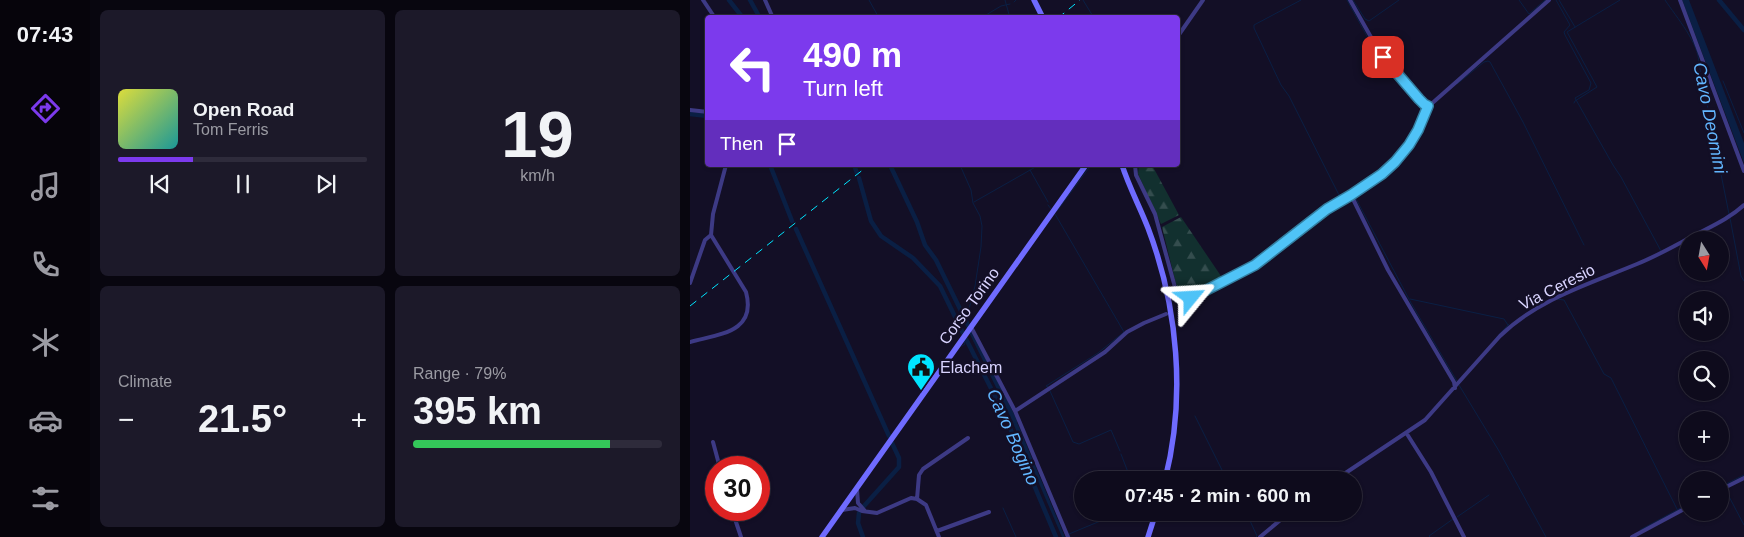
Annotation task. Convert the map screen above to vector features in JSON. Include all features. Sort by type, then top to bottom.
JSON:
[{"type":"main road","points":[[1034,0],[1042,15]]},
{"type":"main road","name":"Corso Torino","points":[[822,537],[1085,167]]},
{"type":"main road","points":[[1121,167],[1148,229],[1157,256],[1164,282],[1173,333],[1176,394],[1172,444],[1167,471]]},
{"type":"main road","points":[[1148,537],[1153,521]]},
{"type":"street","points":[[703,0],[714,15]]},
{"type":"street","points":[[764,0],[772,15]]},
{"type":"street","points":[[1180,33],[1203,0]]},
{"type":"street","points":[[1350,0],[1383,57],[1419,99],[1428,106]]},
{"type":"street","points":[[1135,167],[1136,174],[1155,214],[1176,291],[1182,298],[1191,298],[1255,265],[1327,209],[1371,183],[1398,158],[1418,130],[1428,106],[1549,0]]},
{"type":"street","points":[[1680,0],[1744,171]]},
{"type":"street","points":[[690,110],[705,112]]},
{"type":"street","points":[[690,342],[726,333],[737,328],[744,319],[749,302],[746,292],[711,235],[713,214],[725,167]]},
{"type":"street","points":[[1351,195],[1388,270],[1454,382],[1455,388]]},
{"type":"street","name":"Via Ceresio","points":[[1349,471],[1407,434],[1425,420],[1500,336],[1525,315],[1575,288],[1652,257],[1731,216],[1744,205]]},
{"type":"street","points":[[690,282],[705,240],[711,235]]},
{"type":"street","points":[[1015,411],[1105,352],[1127,332],[1166,314]]},
{"type":"street","points":[[970,329],[1015,411],[1068,537]]},
{"type":"street","points":[[1407,434],[1431,472],[1464,537]]},
{"type":"street","points":[[917,499],[919,475],[923,469],[968,438]]},
{"type":"street","points":[[713,442],[717,456]]},
{"type":"street","points":[[1729,486],[1744,478]]},
{"type":"street","points":[[857,490],[858,503]]},
{"type":"street","points":[[842,510],[855,508],[877,513],[910,498],[917,499],[926,505],[939,537]]},
{"type":"street","points":[[849,500],[858,503],[865,511]]},
{"type":"street","points":[[849,500],[855,508]]},
{"type":"street","points":[[936,531],[988,512]]},
{"type":"street","points":[[1632,537],[1679,512]]},
{"type":"street","points":[[736,521],[741,537]]},
{"type":"street","points":[[1260,537],[1279,521]]},
{"type":"green space","points":[[1139,167],[1153,167],[1179,215],[1161,224],[1138,174]]},
{"type":"green space","points":[[1181,217],[1223,279],[1192,296],[1184,297],[1178,292],[1162,227]]},
{"type":"water","points":[[1682,0],[1689,0],[1744,143],[1744,163]]},
{"type":"water","points":[[1014,415],[1065,537],[1062,537],[1010,416]]},
{"type":"waterway","name":"Cavo Bogino","points":[[729,0],[741,15]]},
{"type":"waterway","points":[[750,0],[758,15]]},
{"type":"waterway","points":[[869,0],[877,15]]},
{"type":"waterway","points":[[1005,0],[1009,15]]},
{"type":"waterway","points":[[1083,0],[1092,15]]},
{"type":"waterway","points":[[1301,0],[1254,25],[1254,28],[1281,85],[1289,96],[1339,195],[1342,195]]},
{"type":"waterway","points":[[1347,0],[1374,49],[1422,107]]},
{"type":"waterway","name":"Cavo Deomini","points":[[1353,0],[1365,19],[1369,21],[1399,0]]},
{"type":"waterway","points":[[1519,0],[1529,14],[1545,0]]},
{"type":"waterway","points":[[1556,0],[1570,25],[1564,32],[1565,35],[1591,83],[1589,90],[1575,98],[1661,251]]},
{"type":"waterway","points":[[1559,0],[1575,27]]},
{"type":"waterway","points":[[1574,103],[1597,87],[1567,32],[1620,0]]},
{"type":"waterway","name":"Cavo Deomini","points":[[1665,0],[1691,39],[1698,56],[1729,214]]},
{"type":"waterway","points":[[1719,0],[1744,30]]},
{"type":"waterway","name":"Cavo Deomini","points":[[986,15],[1001,6],[1010,4]]},
{"type":"waterway","points":[[1457,84],[1484,62],[1490,62],[1523,122],[1584,245]]},
{"type":"waterway","points":[[1723,81],[1744,133]]},
{"type":"waterway","points":[[690,114],[705,116]]},
{"type":"waterway","points":[[771,167],[792,221]]},
{"type":"waterway","name":"Cavo Bogino","points":[[855,167],[857,173]]},
{"type":"waterway","points":[[891,167],[917,222],[925,245],[936,260],[1015,421]]},
{"type":"waterway","points":[[961,167],[971,190],[973,203],[980,216],[982,226],[975,286],[968,313]]},
{"type":"waterway","points":[[974,202],[1035,167]]},
{"type":"waterway","points":[[1057,211],[1090,167]]},
{"type":"waterway","points":[[1030,170],[1048,202]]},
{"type":"waterway","name":"Cavo Bogino","points":[[859,178],[871,221],[881,236],[913,258],[940,286],[963,333]]},
{"type":"waterway","points":[[1346,192],[1351,190],[1352,192]]},
{"type":"waterway","points":[[1355,197],[1411,303],[1458,383]]},
{"type":"waterway","points":[[1048,205],[1051,209]]},
{"type":"waterway","points":[[1048,387],[1046,386],[1098,353],[1124,332],[1055,214]]},
{"type":"waterway","name":"Cavo Deomini","points":[[1730,218],[1741,276],[1744,281]]},
{"type":"waterway","points":[[796,229],[889,436]]},
{"type":"waterway","points":[[1410,299],[1504,319],[1508,325]]},
{"type":"waterway","points":[[1556,299],[1564,300],[1604,374],[1611,378],[1677,509]]},
{"type":"waterway","points":[[964,315],[969,324]]},
{"type":"waterway","points":[[1496,338],[1509,324]]},
{"type":"waterway","name":"Cavo Bogino","points":[[966,339],[1004,414],[1056,537]]},
{"type":"waterway","name":"Cavo Bogino","points":[[962,346],[965,344],[964,341]]},
{"type":"waterway","points":[[1459,385],[1499,451],[1546,537]]},
{"type":"waterway","points":[[1050,391],[1073,442],[1079,444],[1111,430],[1120,451]]},
{"type":"waterway","points":[[1195,416],[1222,471]]},
{"type":"waterway","points":[[864,506],[899,467],[899,458],[892,443]]},
{"type":"waterway","points":[[1121,454],[1128,471]]},
{"type":"waterway","points":[[1729,482],[1744,475]]},
{"type":"waterway","points":[[1457,517],[1489,495]]},
{"type":"waterway","points":[[1729,497],[1744,525]]},
{"type":"waterway","points":[[1003,508],[1016,537]]},
{"type":"waterway","points":[[1640,530],[1679,509]]},
{"type":"waterway","points":[[859,513],[858,523],[863,537]]},
{"type":"waterway","points":[[1430,537],[1453,519]]},
{"type":"waterway","points":[[1070,537],[1069,534],[1100,521]]},
{"type":"waterway","points":[[1250,521],[1256,537]]},
{"type":"railway","points":[[1062,15],[1080,0]]},
{"type":"railway","points":[[690,306],[866,167]]},
{"type":"place","name":"Elachem","points":[[921,391]]},
{"type":"route","points":[[1191,298],[1257,264],[1327,209],[1371,183],[1402,154],[1418,130],[1428,106],[1419,99],[1383,57]]}]
